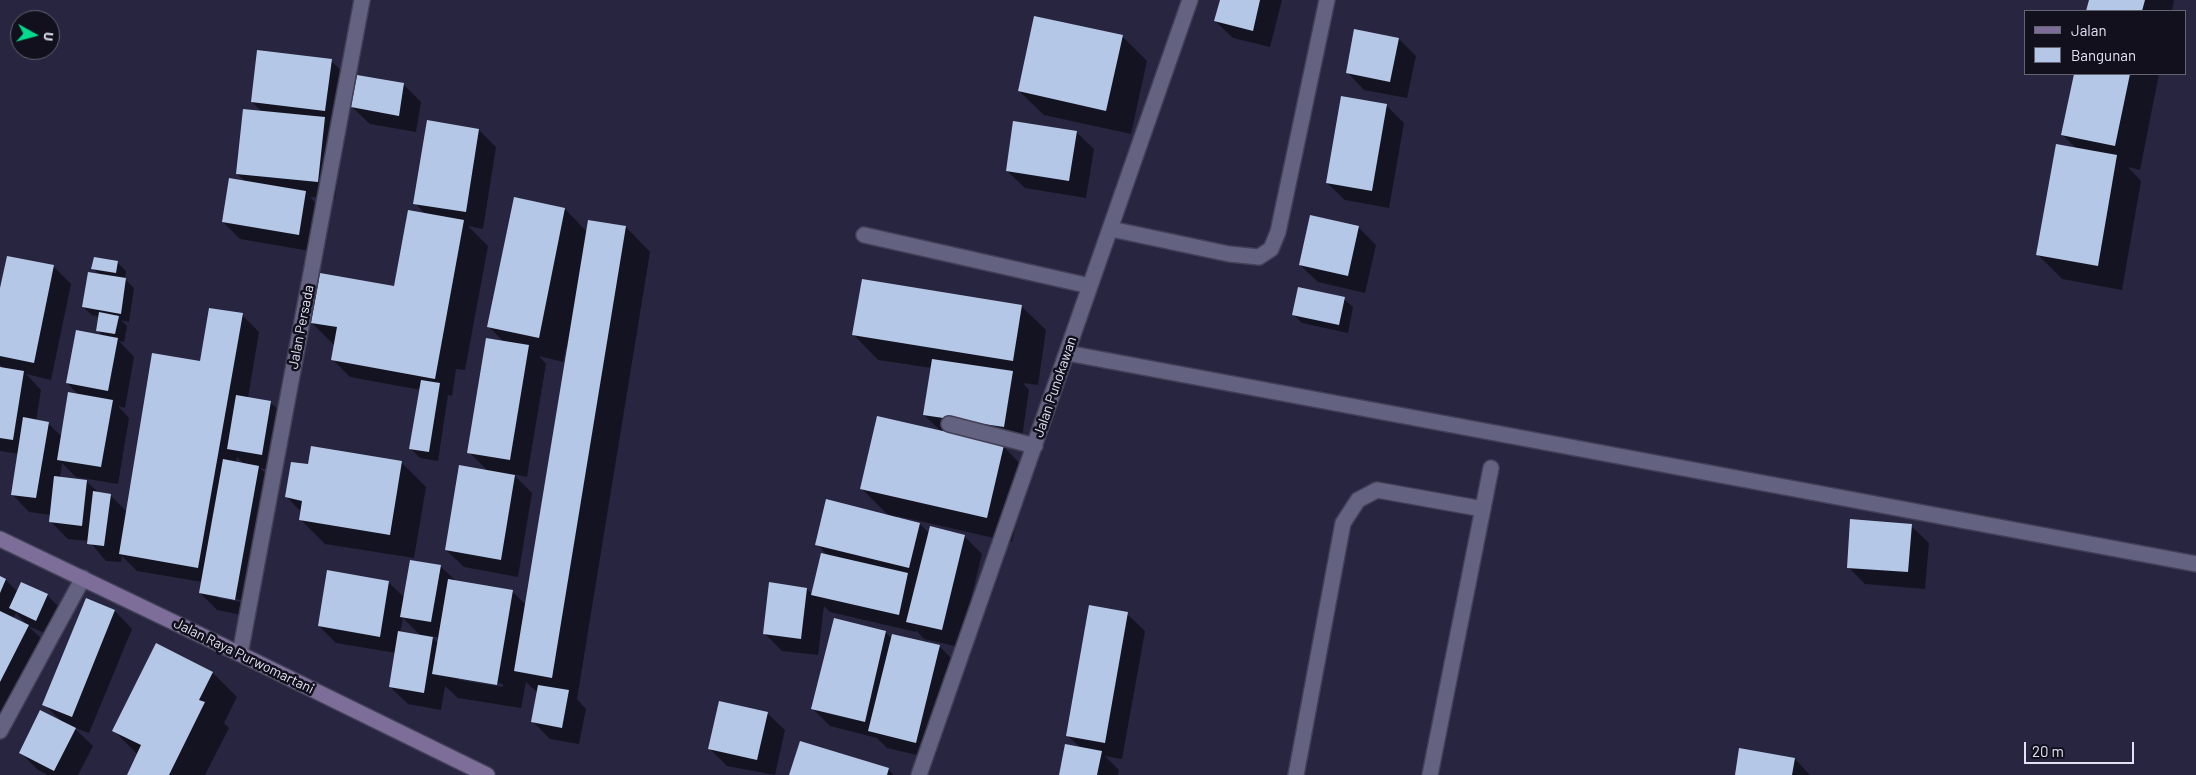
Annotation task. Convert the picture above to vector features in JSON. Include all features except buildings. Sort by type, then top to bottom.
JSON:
[{"type":"street","name":"Jalan Persada","points":[[240,654],[362,0]]},
{"type":"street","name":"Jalan Punokawan","points":[[919,775],[1190,0]]},
{"type":"street","points":[[1111,228],[1229,254],[1260,257],[1271,250],[1278,232],[1327,0]]},
{"type":"street","points":[[864,235],[1090,286]]},
{"type":"street","points":[[1067,353],[2196,564]]},
{"type":"street","points":[[949,424],[1034,446]]},
{"type":"street","points":[[1430,775],[1491,468]]},
{"type":"street","points":[[1296,775],[1343,523],[1358,500],[1377,490],[1483,510]]},
{"type":"street","name":"Jalan Raya Purwomartani","points":[[0,539],[487,775]]},
{"type":"street","points":[[0,731],[83,578]]}]
